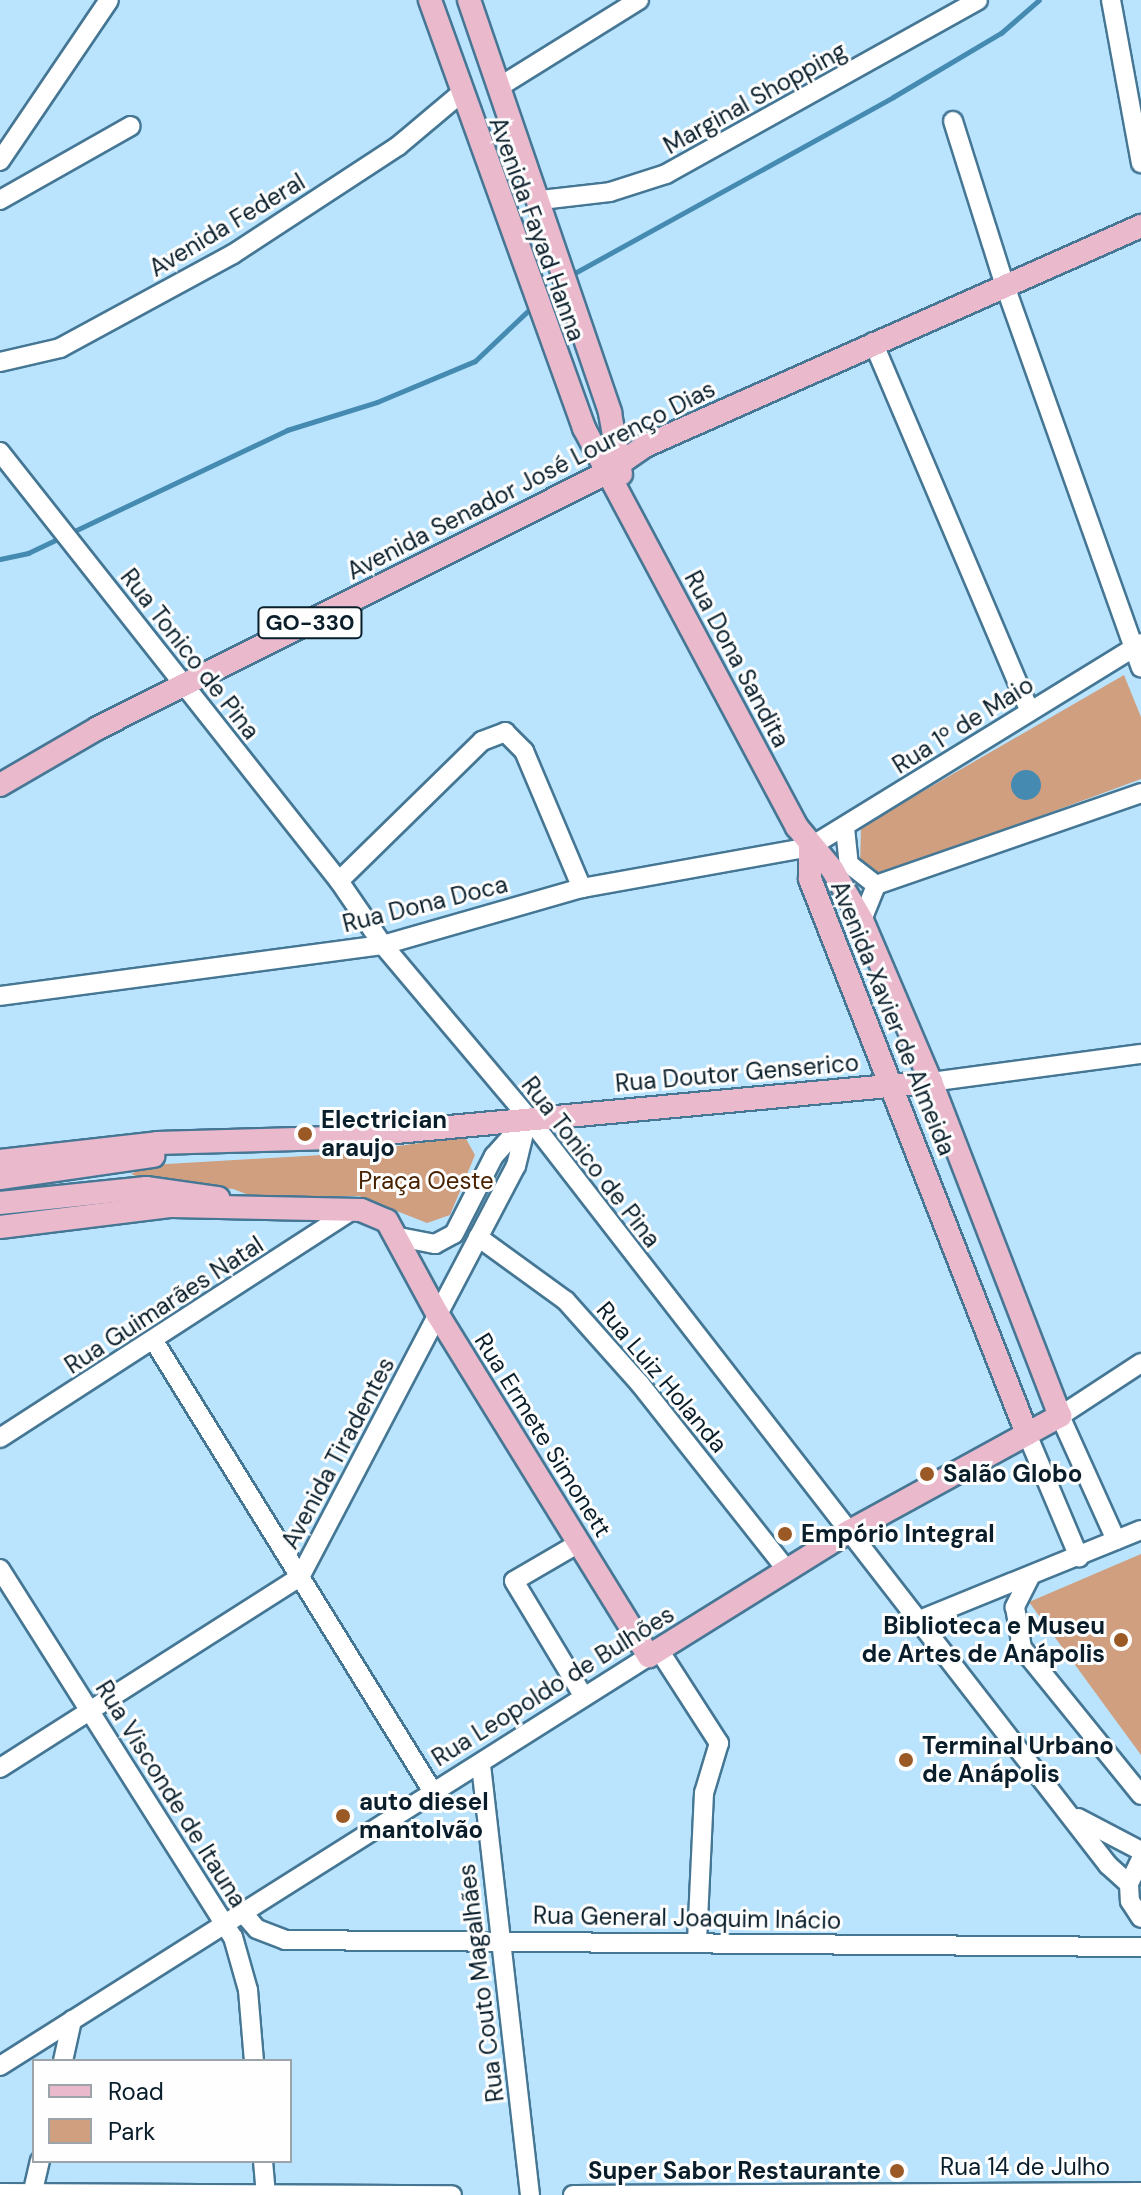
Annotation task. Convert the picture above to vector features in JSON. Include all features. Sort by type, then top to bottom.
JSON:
[{"type":"main road","name":"Avenida Fayad Hanna","points":[[430,0],[460,94],[541,316],[614,468]]},
{"type":"main road","name":"Avenida Fayad Hanna","points":[[469,0],[541,200],[570,295],[614,468]]},
{"type":"main road","name":"Avenida Senador José Lourenço Dias","points":[[0,785],[98,728],[184,688],[614,468],[645,446],[1004,283],[1141,226]]},
{"type":"main road","name":"Rua Dona Sandita","points":[[614,468],[621,494],[810,847]]},
{"type":"main road","name":"Avenida Xavier de Almeida","points":[[810,847],[832,869],[862,920],[931,1082],[1060,1416]]},
{"type":"main road","name":"Avenida Xavier de Almeida","points":[[810,847],[810,879],[1027,1434]]},
{"type":"main road","name":"Rua Doutor Genserico","points":[[202,1141],[332,1138],[528,1117],[931,1082]]},
{"type":"main road","points":[[0,1161],[202,1141]]},
{"type":"main road","points":[[0,1178],[118,1163],[202,1141]]},
{"type":"main road","points":[[0,1151],[55,1154]]},
{"type":"main road","points":[[0,1203],[146,1188],[183,1190],[242,1206]]},
{"type":"main road","points":[[0,1227],[172,1206],[242,1206],[353,1210],[378,1216],[399,1237]]},
{"type":"main road","name":"Rua Ermete Simonett","points":[[399,1237],[438,1315],[579,1543],[654,1653]]},
{"type":"main road","name":"Rua Leopoldo de Bulhões","points":[[654,1653],[848,1532],[1060,1416]]},
{"type":"street","points":[[0,161],[109,0]]},
{"type":"street","points":[[499,87],[639,0]]},
{"type":"street","name":"Marginal Shopping","points":[[541,200],[610,192],[666,174],[978,0]]},
{"type":"street","points":[[1111,0],[1141,163]]},
{"type":"street","name":"Avenida Federal","points":[[0,362],[60,348],[233,254],[398,146],[460,94]]},
{"type":"street","points":[[953,121],[1004,283],[1137,645],[1141,667]]},
{"type":"street","points":[[0,200],[131,126]]},
{"type":"street","points":[[873,342],[1029,710]]},
{"type":"street","name":"Rua Tonico de Pina","points":[[0,452],[339,881],[383,945],[528,1117],[917,1621],[1129,1884]]},
{"type":"street","name":"Rua 1º de Maio","points":[[810,847],[1137,645]]},
{"type":"street","points":[[339,881],[482,741],[505,732],[524,751],[582,888]]},
{"type":"street","points":[[862,920],[876,885],[1141,793]]},
{"type":"street","points":[[845,828],[849,864],[876,885]]},
{"type":"street","name":"Rua Dona Doca","points":[[0,996],[383,945],[582,888],[810,847]]},
{"type":"street","name":"Rua Doutor Genserico","points":[[931,1082],[1141,1054]]},
{"type":"street","points":[[399,1237],[435,1244],[454,1234],[494,1156],[528,1117]]},
{"type":"street","name":"Avenida Tiradentes","points":[[0,1768],[300,1577],[516,1166],[528,1117]]},
{"type":"street","name":"Rua Guimarães Natal","points":[[0,1438],[353,1210]]},
{"type":"street","name":"Rua Luiz Holanda","points":[[478,1237],[566,1301],[640,1384],[787,1570]]},
{"type":"street","points":[[154,1341],[433,1792]]},
{"type":"street","points":[[1060,1416],[1141,1363]]},
{"type":"street","name":"Avenida Xavier de Almeida","points":[[1060,1416],[1116,1540]]},
{"type":"street","name":"Avenida Xavier de Almeida","points":[[1027,1434],[1079,1557]]},
{"type":"street","points":[[917,1621],[1141,1530]]},
{"type":"street","points":[[579,1543],[514,1581],[584,1697]]},
{"type":"street","name":"Rua Visconde de Itauna","points":[[0,1569],[226,1925],[242,1961],[254,2059]]},
{"type":"street","points":[[1030,1577],[1015,1607],[1022,1648],[1136,1790],[1141,1812]]},
{"type":"street","name":"Rua Leopoldo de Bulhões","points":[[3,2057],[72,2020],[226,1925],[654,1653]]},
{"type":"street","name":"Rua Ermete Simonett","points":[[654,1653],[719,1743],[704,1793],[697,1940]]},
{"type":"street","name":"Rua Couto Magalhães","points":[[481,1765],[530,2195]]},
{"type":"street","name":"Rua Tonico de Pina","points":[[1067,1809],[1141,1851]]},
{"type":"street","points":[[1141,1859],[1129,1884],[1130,1901],[1141,1918]]},
{"type":"street","name":"Rua General Joaquim Inácio","points":[[243,1913],[257,1929],[285,1940],[697,1940],[1141,1947]]},
{"type":"street","points":[[63,2059],[72,2020]]},
{"type":"street","points":[[33,2194],[40,2163]]},
{"type":"street","points":[[263,2163],[266,2194]]},
{"type":"street","name":"Rua 14 de Julho","points":[[573,2195],[1141,2192]]},
{"type":"street","points":[[0,2193],[452,2195]]},
{"type":"green space","points":[[1124,675],[1141,717],[1141,779],[889,872],[875,876],[860,867],[861,827]]},
{"type":"green space","name":"Praça Oeste","points":[[465,1137],[475,1155],[450,1215],[427,1223],[359,1196],[254,1197],[233,1189],[150,1182],[131,1174],[150,1165],[338,1154]]},
{"type":"green space","points":[[1141,1554],[1141,1755],[1029,1602]]},
{"type":"water","points":[[1026,770],[1037,774],[1041,785],[1037,796],[1026,800],[1015,796],[1011,785],[1015,774]]},
{"type":"waterway","points":[[571,275],[893,97],[1001,33],[1039,0]]},
{"type":"waterway","points":[[543,298],[560,284]]},
{"type":"waterway","points":[[0,559],[28,553],[287,430],[377,402],[475,361],[532,307]]},
{"type":"place","name":"Electrician araujo","points":[[305,1134]]},
{"type":"place","name":"Salão Globo","points":[[927,1474]]},
{"type":"place","name":"Empório Integral","points":[[785,1534]]},
{"type":"place","name":"Biblioteca e Museu de Artes de Anápolis","points":[[1121,1640]]},
{"type":"place","name":"Terminal Urbano de Anápolis","points":[[906,1760]]},
{"type":"place","name":"auto diesel mantolvão","points":[[343,1816]]},
{"type":"place","name":"Super Sabor Restaurante","points":[[897,2171]]}]
